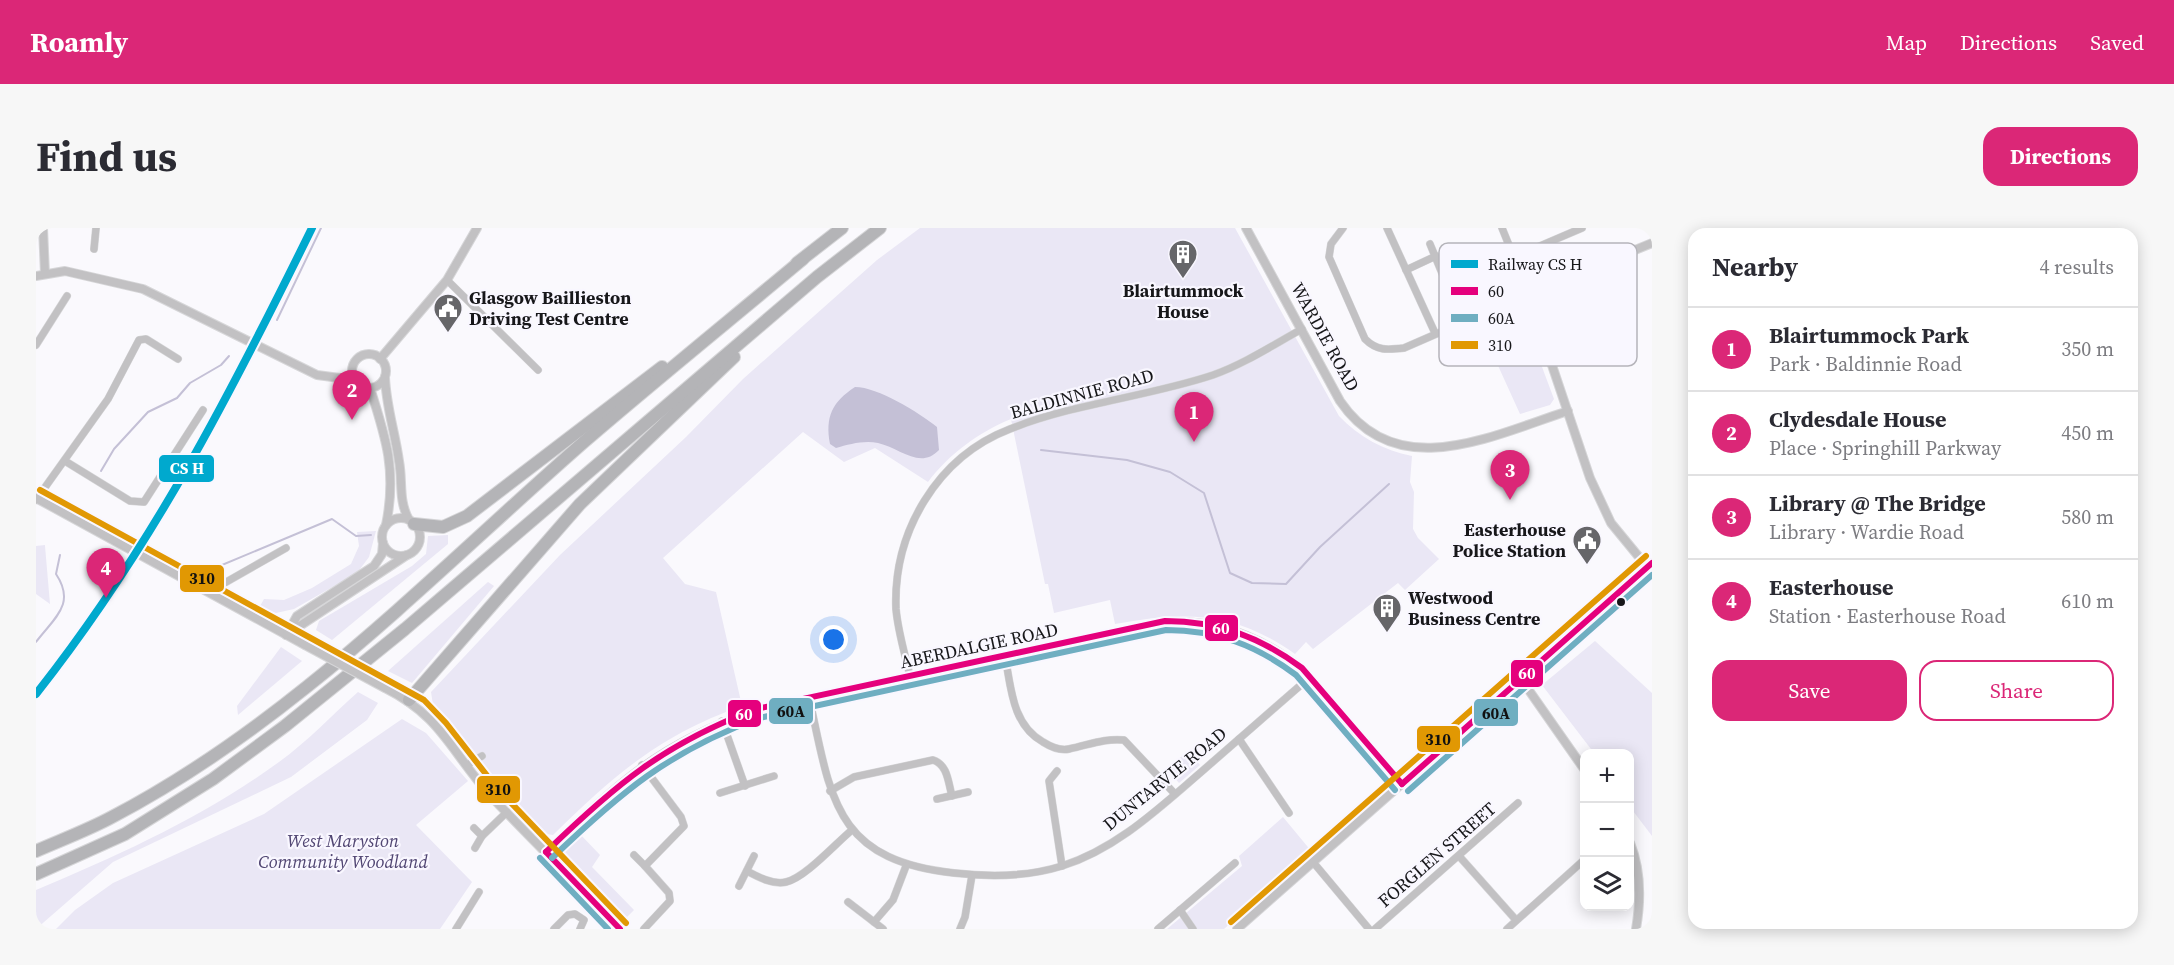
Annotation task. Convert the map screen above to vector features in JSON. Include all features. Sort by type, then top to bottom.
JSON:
[{"type":"highway","points":[[412,522],[443,527],[467,516],[842,228]]},
{"type":"highway","points":[[36,874],[125,834],[213,779],[285,726],[405,629],[817,277],[880,228]]},
{"type":"highway","points":[[36,851],[112,817],[202,763],[274,712],[392,615],[586,441],[803,259]]},
{"type":"highway","points":[[409,700],[580,504],[817,277]]},
{"type":"street","points":[[43,228],[40,275],[65,271],[143,289],[317,375],[355,380]]},
{"type":"street","points":[[94,249],[96,228]]},
{"type":"street","points":[[380,359],[447,280],[477,228]]},
{"type":"street","name":"WARDIE ROAD","points":[[1246,228],[1346,409],[1367,429],[1395,444],[1424,449],[1448,448],[1568,411]]},
{"type":"street","points":[[1343,228],[1331,244],[1329,257],[1365,339],[1372,347],[1382,350],[1404,348],[1439,331]]},
{"type":"street","points":[[1387,228],[1435,333]]},
{"type":"street","points":[[1502,228],[1508,243]]},
{"type":"street","points":[[1548,243],[1582,228]]},
{"type":"street","points":[[1637,249],[1652,243]]},
{"type":"street","points":[[1430,244],[1439,264]]},
{"type":"street","points":[[1406,270],[1436,256]]},
{"type":"street","points":[[447,280],[538,370]]},
{"type":"street","points":[[36,345],[67,296]]},
{"type":"street","name":"BALDINNIE ROAD","points":[[909,676],[897,610],[901,559],[914,519],[930,492],[951,467],[976,446],[1010,429],[1213,375],[1302,329]]},
{"type":"street","points":[[178,359],[146,339],[139,340],[108,399],[36,499],[409,700],[431,719],[507,812],[620,929]]},
{"type":"street","points":[[286,635],[407,555],[419,541],[418,529],[400,499],[399,460],[386,404],[385,367],[380,359],[371,354],[356,360],[352,370],[355,380],[361,386],[370,388],[379,384],[385,377]]},
{"type":"street","points":[[1237,929],[1651,565],[1611,523],[1582,456],[1553,366]]},
{"type":"street","points":[[286,635],[297,616],[374,566],[382,554],[383,530],[393,489],[389,456],[370,388]]},
{"type":"street","points":[[65,461],[130,501],[144,502],[203,410]]},
{"type":"street","points":[[386,525],[397,519],[412,522]]},
{"type":"street","points":[[383,543],[390,552],[407,555]]},
{"type":"street","points":[[213,594],[221,585],[286,548]]},
{"type":"street","name":"ABERDALGIE ROAD","points":[[546,852],[610,790],[642,765],[676,743],[722,721],[756,709],[809,697],[1156,623],[1196,621],[1216,624],[1257,638],[1289,658],[1310,677],[1402,784]]},
{"type":"street","points":[[1005,656],[1021,723],[1034,737],[1053,748],[1067,750],[1107,738],[1124,740],[1175,794]]},
{"type":"street","name":"DUNTARVIE ROAD","points":[[809,697],[830,791],[852,830],[880,852],[906,866],[972,875],[1036,872],[1062,866],[1117,840],[1175,794],[1310,677]]},
{"type":"street","points":[[1521,679],[1580,763]]},
{"type":"street","points":[[722,721],[745,786]]},
{"type":"street","points":[[1239,739],[1289,813]]},
{"type":"street","points":[[467,765],[482,756]]},
{"type":"street","points":[[830,791],[854,777],[933,760],[940,762],[945,770],[952,796]]},
{"type":"street","points":[[642,765],[681,817],[684,826],[645,866]]},
{"type":"street","points":[[1057,771],[1049,781],[1062,866]]},
{"type":"street","points":[[720,793],[774,776]]},
{"type":"street","points":[[937,799],[968,792]]},
{"type":"street","name":"FORGLEN STREET","points":[[1375,929],[1518,803]]},
{"type":"street","points":[[475,848],[482,836],[507,812]]},
{"type":"street","points":[[474,828],[482,836]]},
{"type":"street","points":[[747,871],[764,879],[785,882],[797,877],[852,830]]},
{"type":"street","points":[[634,855],[669,893],[670,901],[644,929]]},
{"type":"street","points":[[1634,855],[1639,885],[1636,929]]},
{"type":"street","points":[[740,886],[754,856]]},
{"type":"street","points":[[1459,856],[1516,920]]},
{"type":"street","points":[[1313,862],[1369,929]]},
{"type":"street","points":[[1158,929],[1235,863]]},
{"type":"street","points":[[1507,929],[1580,864]]},
{"type":"street","points":[[874,922],[893,900],[906,866]]},
{"type":"street","points":[[960,929],[965,917],[972,875]]},
{"type":"street","points":[[456,929],[479,892]]},
{"type":"street","points":[[848,902],[883,929]]},
{"type":"street","points":[[1180,910],[1193,929]]},
{"type":"street","points":[[554,929],[568,915],[575,914],[584,920],[580,929]]},
{"type":"green space","points":[[920,228],[1235,228],[1339,416],[1372,442],[1412,456],[1410,482],[1414,492],[1413,529],[1418,538],[1439,559],[1405,590],[1398,583],[1313,649],[1306,642],[1295,654],[1251,629],[1209,618],[1164,617],[1115,624],[1110,600],[1054,613],[1048,584],[1045,584],[1011,419],[987,430],[965,445],[945,462],[928,482],[875,448],[844,462],[803,432],[663,558],[685,584],[716,592],[742,706],[713,717],[662,744],[618,775],[553,835],[540,833],[500,792],[433,705],[431,692],[560,555],[686,437],[743,379],[877,260]]},
{"type":"green space","points":[[1498,366],[1542,366],[1554,399],[1550,405],[1520,414]]},
{"type":"green space","points":[[376,531],[369,557],[357,573],[294,609],[276,613],[259,608],[264,599],[284,600],[312,588],[351,564],[359,546],[357,532]]},
{"type":"green space","points":[[448,535],[448,544],[332,640],[316,630],[319,621],[412,566],[426,554],[428,536]]},
{"type":"green space","points":[[45,545],[50,604],[36,594],[36,546]]},
{"type":"green space","points":[[488,582],[494,586],[412,683],[388,671]]},
{"type":"green space","points":[[1595,641],[1652,693],[1652,836],[1634,812],[1634,749],[1591,749],[1542,685]]},
{"type":"green space","points":[[281,647],[302,661],[238,715],[237,706]]},
{"type":"green space","points":[[358,692],[378,703],[367,720],[291,777],[113,862],[36,929],[36,890],[161,833],[222,800],[289,754]]},
{"type":"green space","name":"West Maryston Community Woodland","points":[[402,719],[426,733],[468,781],[416,825],[472,882],[440,929],[56,929],[75,910],[113,883],[264,814]]},
{"type":"green space","points":[[1188,751],[1200,765],[1179,783],[1167,769]]},
{"type":"green space","points":[[1283,817],[1312,852],[1224,929],[1167,929],[1242,866],[1239,856]]},
{"type":"green space","points":[[578,832],[600,855],[592,867],[634,910],[624,920],[562,857],[562,848]]},
{"type":"shaded area","points":[[855,387],[886,396],[937,427],[939,450],[932,456],[917,458],[873,442],[836,448],[830,444],[829,426],[832,411],[841,398]]},
{"type":"waterway","points":[[277,320],[321,228]]},
{"type":"waterway","points":[[101,471],[114,449],[148,412],[177,398],[190,383],[221,365],[229,356]]},
{"type":"waterway","points":[[1041,450],[1127,460],[1170,472],[1204,493],[1230,573],[1252,583],[1286,584],[1320,547],[1389,484]]},
{"type":"waterway","points":[[210,570],[332,519],[356,536],[371,535]]},
{"type":"waterway","points":[[36,642],[61,610],[64,594],[56,574],[60,555]]},
{"type":"transit line","points":[[36,694],[78,639],[153,526],[251,351],[312,228]]},
{"type":"transit line","name":"310","points":[[40,490],[424,700],[446,723],[496,787],[626,923]]},
{"type":"transit line","name":"310","points":[[1231,922],[1646,556]]},
{"type":"transit line","name":"60","points":[[1402,784],[1652,563]]},
{"type":"transit line","name":"60A","points":[[1408,791],[1652,575]]},
{"type":"transit line","name":"60","points":[[546,852],[595,806],[643,768],[694,737],[756,709],[1165,621],[1203,624],[1238,633],[1270,648],[1302,668],[1402,784]]},
{"type":"transit line","name":"60A","points":[[552,858],[601,813],[647,776],[698,745],[759,718],[1166,630],[1219,636],[1235,641],[1281,664],[1296,675],[1395,790]]},
{"type":"transit line","name":"60","points":[[546,852],[620,929]]},
{"type":"transit line","name":"60A","points":[[540,858],[608,929]]},
{"type":"place","name":"Blairtummock House","points":[[1183,280]]},
{"type":"place","name":"Glasgow Baillieston Driving Test Centre","points":[[448,334]]},
{"type":"place","name":"Clydesdale House","points":[[352,420]]},
{"type":"place","name":"Blairtummock Park","points":[[1194,442]]},
{"type":"place","name":"Library @ The Bridge","points":[[1510,500]]},
{"type":"place","name":"Easterhouse Police Station","points":[[1587,566]]},
{"type":"place","name":"Easterhouse","points":[[106,598]]},
{"type":"place","name":"Westwood Business Centre","points":[[1387,634]]}]
